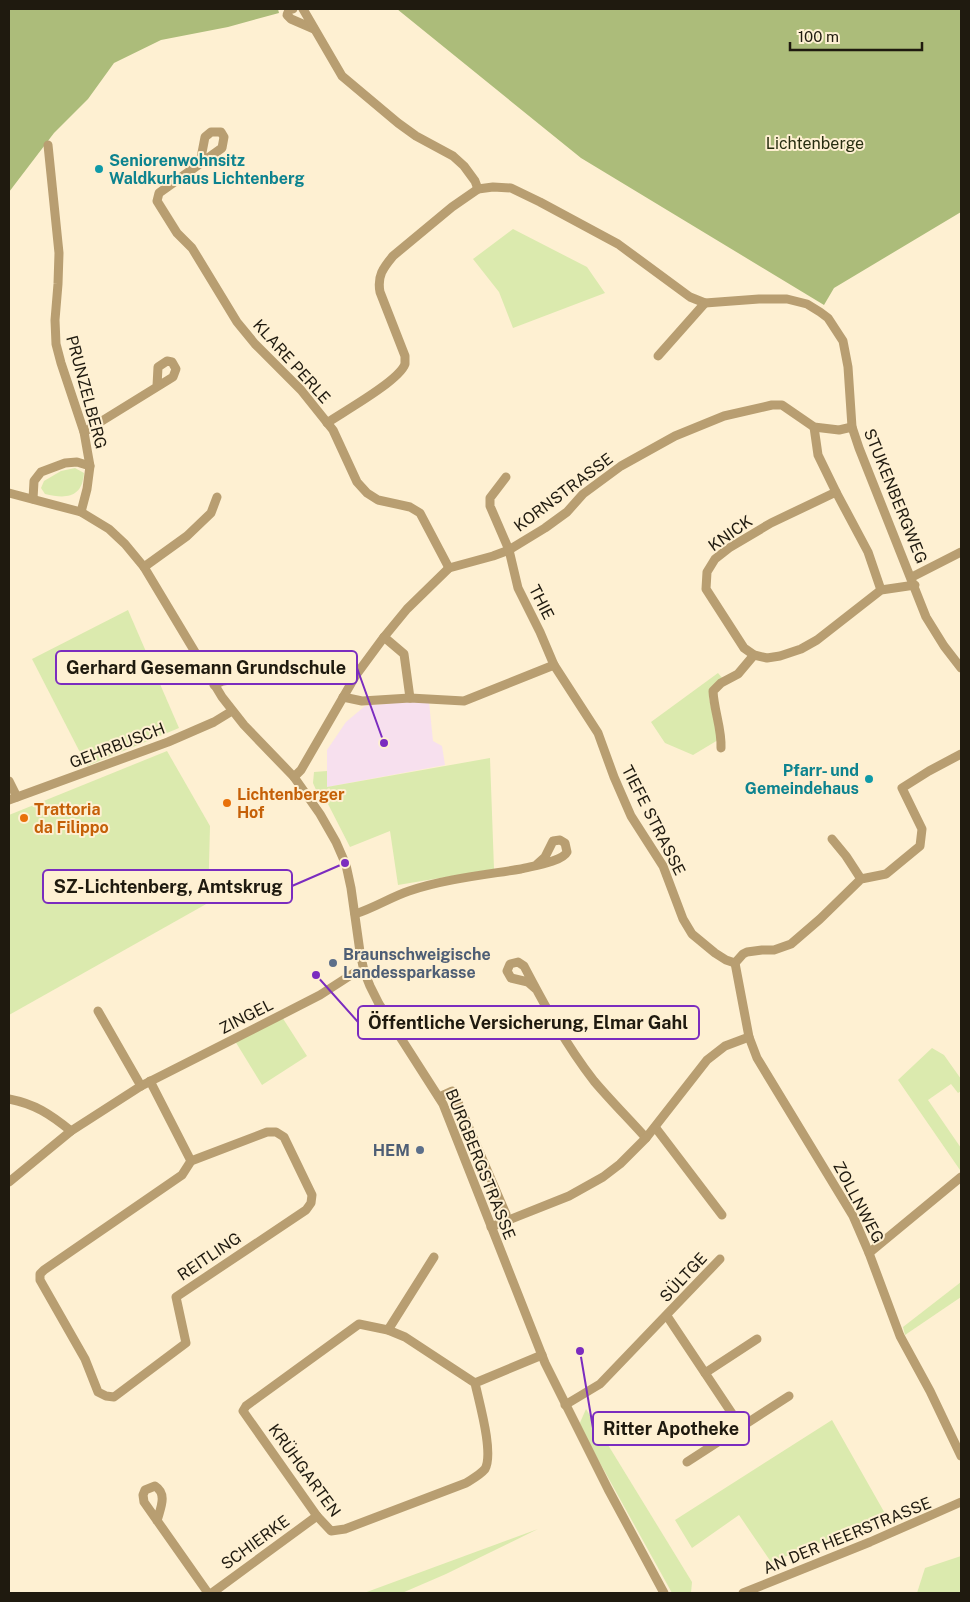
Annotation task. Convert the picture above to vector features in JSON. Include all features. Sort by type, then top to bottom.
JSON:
[{"type":"street","points":[[293,9],[289,10],[287,15],[291,19],[314,29]]},
{"type":"street","points":[[303,9],[342,76],[398,124],[453,156],[464,166],[475,181],[478,189]]},
{"type":"street","name":"PRUNZELBERG","points":[[48,145],[58,253],[55,320],[56,344],[84,432],[90,466],[87,489],[80,512]]},
{"type":"street","name":"KLARE PERLE","points":[[200,163],[159,193],[157,202],[178,233],[192,248],[237,322],[255,344],[301,390],[333,430],[357,482],[367,494],[378,500],[410,507],[420,513],[449,568]]},
{"type":"street","points":[[327,423],[378,390],[397,374],[405,363],[405,356],[380,292],[378,281],[386,264],[452,207],[478,189],[493,187],[511,188],[540,202],[618,244],[690,296],[704,303],[658,356]]},
{"type":"street","name":"STUKENBERGWEG","points":[[704,303],[787,299],[808,304],[828,318],[843,341],[846,353],[852,427],[881,505],[926,617],[944,646],[961,668]]},
{"type":"street","points":[[84,432],[158,386]]},
{"type":"street","name":"KORNSTRASSE","points":[[294,777],[304,765],[356,675],[384,637],[407,609],[449,568],[509,550],[567,512],[583,494],[621,466],[675,436],[715,419],[772,405],[782,405],[814,427],[840,430],[852,427]]},
{"type":"street","points":[[814,427],[818,455],[868,552],[881,590]]},
{"type":"street","name":"PRUNZELBERG","points":[[33,499],[34,481],[41,472],[65,463],[77,462],[90,466]]},
{"type":"street","name":"THIE","points":[[506,477],[489,502],[509,550],[518,588],[554,665]]},
{"type":"street","name":"KNICK","points":[[754,655],[744,648],[706,589],[707,572],[715,559],[729,548],[771,523],[836,492]]},
{"type":"street","name":"BURGBERGSTRASSE","points":[[9,493],[80,512],[109,529],[125,544],[144,567],[214,685],[232,710],[294,777],[316,807],[339,848],[346,865],[364,970],[378,1004],[439,1097],[542,1355],[565,1405],[662,1590]]},
{"type":"street","points":[[144,567],[187,536],[211,513],[218,497]]},
{"type":"street","points":[[721,748],[720,726],[714,706],[713,691],[721,683],[738,674],[754,655],[767,658],[801,649],[817,640],[881,590],[913,581],[961,552]]},
{"type":"street","points":[[384,637],[404,654],[410,698]]},
{"type":"street","points":[[343,697],[362,701],[410,698],[464,701],[554,665]]},
{"type":"street","name":"TIEFE STRASSE","points":[[554,665],[598,733],[631,816],[663,866],[683,919],[692,934],[715,953],[726,960],[735,962]]},
{"type":"street","points":[[214,685],[223,680],[292,671]]},
{"type":"street","name":"GEHRBUSCH","points":[[13,799],[168,742],[214,722],[232,710]]},
{"type":"street","points":[[735,962],[743,954],[752,951],[780,949],[792,944],[861,879],[886,874],[920,846],[922,829],[902,788],[929,770],[961,754]]},
{"type":"street","points":[[9,781],[13,799]]},
{"type":"street","points":[[832,840],[846,856],[861,879]]},
{"type":"street","points":[[355,914],[396,896],[429,885],[536,866]]},
{"type":"street","name":"ZOLLNWEG","points":[[735,962],[749,1037],[757,1058],[847,1205],[869,1253],[900,1336],[930,1390],[961,1456]]},
{"type":"street","name":"ZINGEL","points":[[9,1182],[71,1131],[141,1086],[276,1018],[320,995],[354,973],[364,970]]},
{"type":"street","points":[[536,989],[578,1059],[646,1138]]},
{"type":"street","points":[[98,1011],[141,1086]]},
{"type":"street","points":[[491,1227],[569,1196],[603,1177],[620,1164],[646,1138],[711,1057],[725,1046],[749,1037]]},
{"type":"street","points":[[150,1081],[191,1161]]},
{"type":"street","points":[[439,1097],[452,1091],[454,1093],[506,1214],[506,1222]]},
{"type":"street","points":[[9,1099],[26,1102],[50,1114],[71,1131]]},
{"type":"street","points":[[655,1127],[722,1215]]},
{"type":"street","name":"REITLING","points":[[266,1132],[276,1132],[284,1137],[312,1195],[311,1203],[306,1210],[176,1297],[186,1343],[114,1397],[106,1396],[98,1392],[85,1359],[40,1280],[40,1274],[182,1176],[191,1161],[266,1132]]},
{"type":"street","points":[[869,1253],[961,1177]]},
{"type":"street","points":[[388,1330],[434,1257]]},
{"type":"street","name":"SÜLTGE","points":[[565,1405],[600,1384],[720,1259]]},
{"type":"street","name":"SÜLTGE","points":[[667,1316],[741,1427]]},
{"type":"street","name":"KRÜHGARTEN","points":[[359,1324],[388,1330],[405,1337],[475,1383],[487,1444],[488,1460],[484,1470],[466,1482],[345,1529],[331,1531],[317,1516],[243,1412],[246,1406],[359,1324]]},
{"type":"street","points":[[705,1373],[757,1339]]},
{"type":"street","points":[[475,1383],[542,1355]]},
{"type":"street","points":[[687,1462],[789,1396]]},
{"type":"street","name":"AN DER HEERSTRASSE","points":[[742,1593],[870,1542],[961,1502]]},
{"type":"street","name":"SCHIERKE","points":[[212,1593],[317,1516]]},
{"type":"street","points":[[157,1521],[208,1593]]},
{"type":"street","points":[[662,1590],[673,1593]]},
{"type":"shaded area","points":[[412,701],[429,702],[433,741],[442,746],[445,765],[327,787],[327,750],[346,722],[365,706]]},
{"type":"green space","points":[[9,9],[278,9],[279,13],[228,27],[161,40],[114,63],[88,99],[54,133],[9,192]]},
{"type":"green space","name":"Lichtenberge","points":[[397,9],[961,9],[961,212],[834,288],[824,305],[581,158]]},
{"type":"green space","points":[[513,229],[587,267],[605,293],[513,328],[499,292],[473,259]]},
{"type":"green space","points":[[75,468],[84,473],[83,481],[76,492],[66,496],[45,494],[41,488],[44,481],[61,471]]},
{"type":"green space","points":[[128,610],[179,728],[87,766],[32,659]]},
{"type":"green space","points":[[718,673],[723,679],[713,687],[709,698],[718,740],[693,755],[665,743],[651,722]]},
{"type":"green space","points":[[167,751],[210,826],[208,903],[9,1015],[9,815]]},
{"type":"green space","points":[[490,758],[494,869],[398,885],[390,831],[350,847],[328,804],[320,799],[313,783],[314,772],[327,771],[327,787]]},
{"type":"green space","points":[[282,1017],[307,1056],[262,1085],[235,1041]]},
{"type":"green space","points":[[932,1048],[944,1055],[961,1079],[961,1091],[958,1093],[951,1084],[928,1100],[961,1148],[960,1170],[898,1080]]},
{"type":"green space","points":[[961,1282],[961,1297],[905,1335],[903,1327]]},
{"type":"green space","points":[[586,1409],[692,1582],[691,1593],[672,1593],[579,1425]]},
{"type":"green space","points":[[832,1420],[887,1517],[771,1562],[739,1515],[692,1548],[675,1520]]},
{"type":"green space","points":[[538,1529],[446,1574],[402,1593],[364,1593]]},
{"type":"green space","points":[[961,1556],[961,1593],[917,1593],[925,1568]]},
{"type":"place","name":"Seniorenwohnsitz Waldkurhaus Lichtenberg","points":[[99,169]]},
{"type":"place","name":"Gerhard Gesemann Grundschule","points":[[384,743]]},
{"type":"place","name":"Pfarr- und Gemeindehaus","points":[[869,779]]},
{"type":"place","name":"Lichtenberger Hof","points":[[227,803]]},
{"type":"place","name":"Trattoria da Filippo","points":[[24,818]]},
{"type":"place","name":"SZ-Lichtenberg, Amtskrug","points":[[345,863]]},
{"type":"place","name":"Braunschweigische Landessparkasse","points":[[333,963]]},
{"type":"place","name":"Öffentliche Versicherung, Elmar Gahl","points":[[316,975]]},
{"type":"place","name":"HEM","points":[[420,1150]]},
{"type":"place","name":"Ritter Apotheke","points":[[580,1351]]}]
